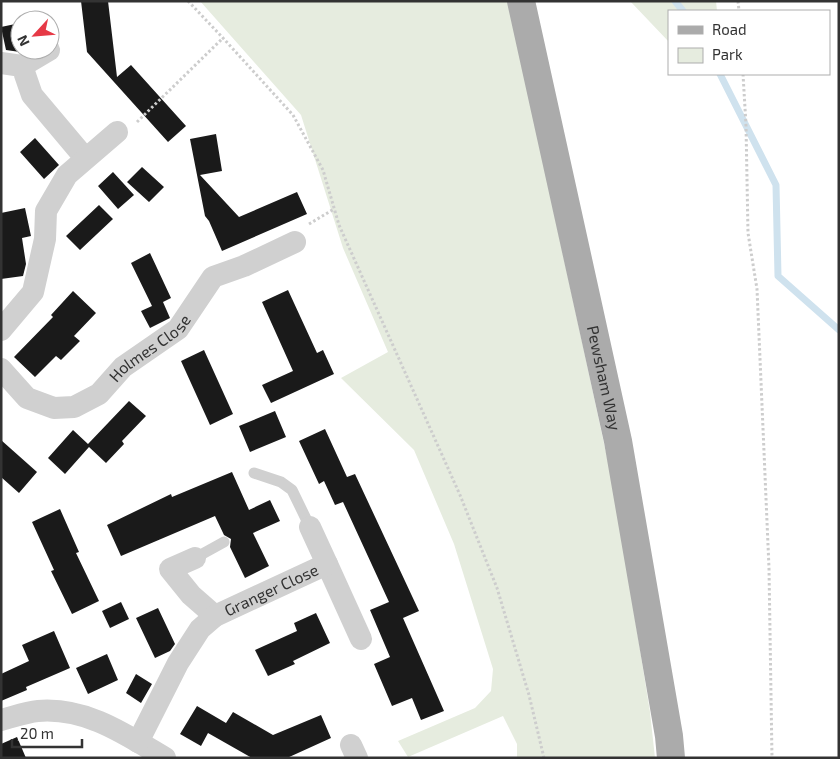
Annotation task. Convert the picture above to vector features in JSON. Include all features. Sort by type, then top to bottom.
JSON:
[{"type":"main road","name":"Pewsham Way","points":[[521,1],[618,441],[671,758]]},
{"type":"street","points":[[11,64],[32,95],[85,158]]},
{"type":"street","points":[[1,330],[33,292],[46,239],[46,211],[67,175],[117,132]]},
{"type":"street","name":"Holmes Close","points":[[1,369],[27,398],[54,408],[74,407],[99,394],[123,367],[178,329],[213,277],[244,266],[294,242]]},
{"type":"street","name":"Granger Close","points":[[310,527],[361,639]]},
{"type":"street","name":"Granger Close","points":[[195,558],[161,573],[215,616]]},
{"type":"street","name":"Granger Close","points":[[138,742],[178,663],[200,629],[215,616],[327,564]]},
{"type":"street","points":[[1,720],[37,711],[71,712],[90,717],[165,758]]},
{"type":"lane","points":[[254,473],[281,482],[292,490],[310,527]]},
{"type":"lane","points":[[195,558],[224,542]]},
{"type":"path","points":[[188,1],[293,115],[323,170],[339,225],[460,495],[497,588],[529,695],[544,758]]},
{"type":"path","points":[[117,132],[129,130],[223,38]]},
{"type":"path","points":[[743,75],[748,233],[757,289],[769,568],[772,758]]},
{"type":"green space","points":[[200,1],[508,1],[615,494],[650,712],[655,758],[517,758],[517,744],[503,716],[408,757],[398,741],[475,708],[491,691],[493,669],[454,544],[414,450],[341,378],[388,352],[343,248],[301,115]]},
{"type":"green space","points":[[630,1],[716,1],[717,10],[668,10],[668,41]]},
{"type":"building","points":[[81,1],[108,1],[117,77],[131,65],[186,126],[168,142],[87,52]]},
{"type":"building","points":[[10,25],[10,51],[6,50],[1,27]]},
{"type":"building","points":[[216,134],[222,171],[200,175],[239,217],[297,192],[307,214],[222,251],[205,216],[190,139]]},
{"type":"building","points":[[35,138],[59,165],[44,179],[20,152]]},
{"type":"building","points":[[142,167],[164,187],[149,202],[127,182]]},
{"type":"building","points":[[113,172],[134,195],[118,209],[98,186]]},
{"type":"building","points":[[99,205],[113,219],[80,250],[66,236]]},
{"type":"building","points":[[25,208],[31,236],[22,238],[26,264],[23,276],[1,279],[1,213]]},
{"type":"building","points":[[150,253],[171,298],[163,302],[170,318],[150,328],[141,311],[152,306],[131,263]]},
{"type":"building","points":[[288,290],[317,353],[323,350],[334,374],[271,403],[262,385],[293,371],[262,302]]},
{"type":"building","points":[[73,291],[96,313],[74,336],[80,341],[61,360],[56,356],[35,377],[14,357],[53,317],[51,315]]},
{"type":"building","points":[[204,350],[233,414],[210,425],[181,361]]},
{"type":"building","points":[[129,401],[146,416],[122,441],[124,444],[106,463],[89,447],[65,474],[48,458],[73,430],[88,444]]},
{"type":"building","points":[[275,411],[286,437],[250,452],[239,426]]},
{"type":"building","points":[[325,429],[347,477],[355,474],[419,611],[403,618],[444,711],[421,720],[412,698],[392,706],[374,664],[390,657],[370,610],[389,602],[343,502],[335,505],[324,481],[319,484],[299,441]]},
{"type":"building","points":[[1,440],[37,472],[19,493],[1,477]]},
{"type":"building","points":[[232,472],[249,510],[270,500],[280,521],[253,533],[269,566],[245,578],[230,547],[231,539],[224,535],[215,516],[121,556],[107,525],[171,494],[172,497]]},
{"type":"building","points":[[60,509],[79,552],[76,553],[99,601],[72,614],[51,571],[54,570],[32,522]]},
{"type":"building","points":[[121,602],[129,619],[110,628],[102,611]]},
{"type":"building","points":[[158,608],[175,644],[170,651],[155,658],[136,618]]},
{"type":"building","points":[[316,613],[330,643],[293,661],[295,664],[268,676],[255,650],[297,631],[294,623]]},
{"type":"building","points":[[54,631],[70,668],[26,687],[27,690],[1,701],[1,674],[29,661],[22,645]]},
{"type":"building","points":[[107,654],[118,680],[88,694],[76,668]]},
{"type":"building","points":[[136,674],[152,684],[141,703],[126,693]]},
{"type":"building","points":[[197,706],[226,723],[233,712],[273,735],[321,715],[331,738],[287,758],[252,758],[208,733],[201,746],[180,734]]},
{"type":"building","points":[[17,737],[26,758],[1,758],[1,744]]},
{"type":"waterway","points":[[675,1],[682,10]]},
{"type":"waterway","points":[[721,75],[776,185],[778,276],[839,330]]}]
